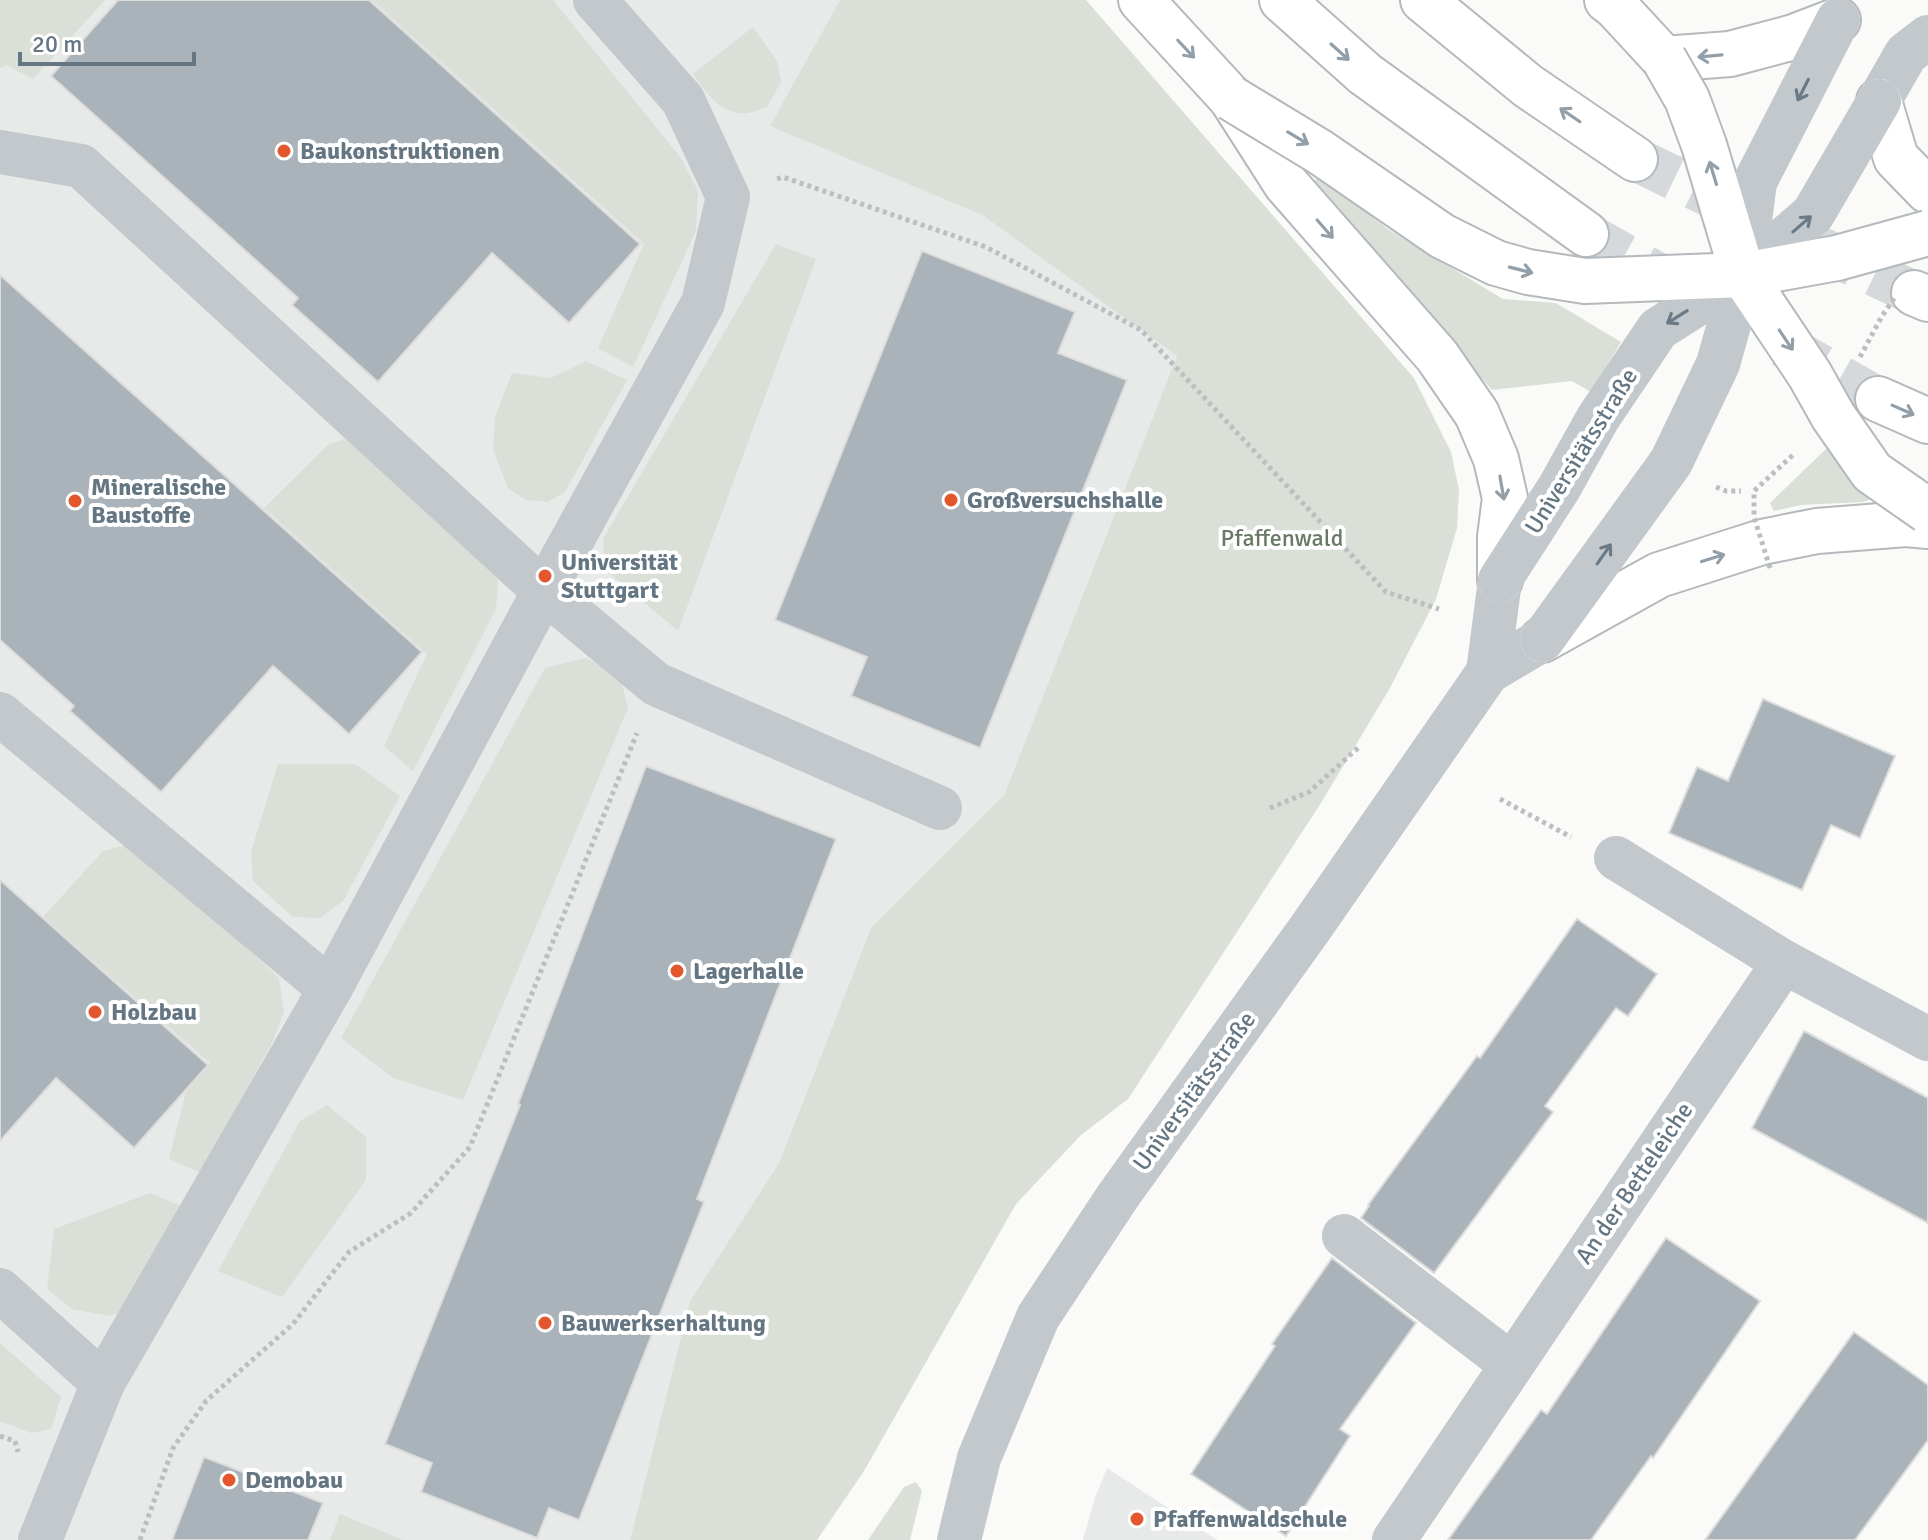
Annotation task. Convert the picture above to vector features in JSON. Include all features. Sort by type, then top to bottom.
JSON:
[{"type":"highway","points":[[1141,0],[1231,98],[1286,184],[1437,356],[1477,414],[1496,459],[1505,498],[1500,537],[1500,580]]},
{"type":"highway","points":[[1282,0],[1365,74],[1586,234]]},
{"type":"highway","points":[[1423,0],[1528,86],[1635,159]]},
{"type":"highway","points":[[1607,0],[1664,59],[1687,99],[1743,275],[1872,472],[1928,511]]},
{"type":"highway","points":[[1664,59],[1730,54],[1794,37],[1844,10]]},
{"type":"highway","points":[[1231,98],[1320,152],[1442,236],[1496,263],[1528,272],[1585,281],[1743,275],[1837,258],[1928,233]]},
{"type":"highway","points":[[1879,101],[1896,158],[1928,191]]},
{"type":"highway","points":[[1878,399],[1928,421]]},
{"type":"highway","points":[[1542,640],[1659,575],[1762,542],[1817,531],[1906,524],[1928,526]]},
{"type":"street","points":[[40,1540],[103,1383],[330,989],[703,303],[728,197],[683,100],[595,0]]},
{"type":"street","name":"Universitätsstraße","points":[[959,1540],[979,1458],[1038,1317],[1118,1196],[1309,930],[1488,672],[1542,640],[1671,462],[1718,364],[1743,275],[1755,182],[1844,10]]},
{"type":"street","name":"Universitätsstraße","points":[[1488,672],[1500,580],[1559,488],[1598,418],[1658,329],[1743,275],[1813,214],[1879,101],[1917,46]]},
{"type":"street","points":[[0,152],[81,166],[544,591],[656,684],[940,808]]},
{"type":"street","points":[[0,714],[330,989]]},
{"type":"street","points":[[1616,858],[1784,962],[1928,1039]]},
{"type":"street","name":"An der Betteleiche","points":[[1394,1540],[1784,962]]},
{"type":"street","points":[[1344,1236],[1511,1364]]},
{"type":"street","points":[[0,1290],[103,1383]]},
{"type":"path","points":[[728,197],[783,177],[986,247],[1141,330],[1386,592],[1439,609]]},
{"type":"path","points":[[140,1540],[173,1448],[206,1401],[293,1324],[349,1252],[411,1213],[470,1147],[656,684]]},
{"type":"path","points":[[1270,808],[1309,792],[1359,747]]},
{"type":"path","points":[[1500,799],[1616,858]]},
{"type":"shaded area","name":"Universität Stuttgart","points":[[0,0],[840,0],[771,126],[982,215],[1177,356],[1004,795],[871,928],[779,1163],[690,1301],[630,1540],[0,1540]]},
{"type":"shaded area","name":"Pfaffenwaldschule","points":[[1107,1468],[1217,1540],[1083,1540]]},
{"type":"green space","points":[[0,0],[105,0],[33,79],[6,65],[0,68]]},
{"type":"green space","points":[[372,0],[553,0],[681,158],[698,191],[696,231],[633,367],[598,348],[644,244]]},
{"type":"green space","name":"Pfaffenwald","points":[[840,0],[1086,0],[1414,378],[1451,452],[1459,490],[1457,528],[1436,599],[1390,688],[1321,803],[1128,1099],[1081,1135],[1016,1204],[864,1471],[817,1540],[630,1540],[690,1301],[779,1163],[871,928],[1004,795],[1177,356],[982,215],[770,126]]},
{"type":"green space","points":[[753,27],[777,61],[781,82],[767,107],[739,113],[716,102],[693,74]]},
{"type":"green space","points":[[1318,174],[1389,230],[1503,299],[1556,303],[1621,342],[1591,392],[1572,381],[1492,390],[1312,188]]},
{"type":"green space","points":[[776,244],[816,259],[678,631],[604,569],[603,539]]},
{"type":"green space","points":[[586,361],[627,380],[565,492],[548,502],[526,500],[508,488],[493,449],[495,417],[512,373],[551,378]]},
{"type":"green space","points":[[344,439],[363,444],[498,579],[496,609],[413,771],[384,746],[427,654],[264,508],[328,445]]},
{"type":"green space","points":[[1827,448],[1867,492],[1869,500],[1801,505],[1774,511],[1770,503]]},
{"type":"green space","points":[[586,658],[620,676],[628,708],[463,1100],[393,1078],[341,1038],[545,668]]},
{"type":"green space","points":[[278,764],[355,764],[400,796],[343,901],[320,918],[293,917],[253,881],[251,852]]},
{"type":"green space","points":[[126,845],[142,851],[279,978],[284,1011],[274,1039],[201,1173],[169,1159],[186,1092],[210,1063],[43,917],[103,851]]},
{"type":"green space","points":[[327,1105],[366,1137],[366,1180],[282,1297],[218,1271],[300,1121]]},
{"type":"green space","points":[[150,1193],[181,1206],[132,1307],[110,1316],[72,1309],[47,1289],[54,1229]]},
{"type":"green space","points":[[0,1343],[61,1397],[51,1429],[31,1433],[0,1421]]},
{"type":"green space","points":[[916,1482],[922,1491],[910,1540],[868,1540],[904,1487]]},
{"type":"green space","points":[[340,1514],[403,1540],[330,1540]]},
{"type":"building","name":"Baukonstruktionen","points":[[118,0],[369,0],[640,244],[569,323],[492,253],[378,382],[292,305],[298,298],[51,76]]},
{"type":"building","name":"Großversuchshalle","points":[[922,251],[1075,312],[1058,353],[1127,380],[980,748],[851,696],[867,657],[775,620]]},
{"type":"building","name":"Mineralische Baustoffe","points":[[0,275],[422,652],[349,734],[273,666],[161,792],[70,711],[74,706],[0,640]]},
{"type":"building","points":[[1763,699],[1895,756],[1860,838],[1831,825],[1802,890],[1669,833],[1697,767],[1728,781]]},
{"type":"building","points":[[646,766],[836,839],[697,1199],[704,1202],[579,1520],[549,1508],[537,1538],[421,1492],[432,1463],[385,1444],[520,1105]]},
{"type":"building","name":"Holzbau","points":[[0,880],[208,1065],[134,1148],[56,1078],[0,1141]]},
{"type":"building","points":[[1577,919],[1657,974],[1628,1016],[1616,1008],[1545,1106],[1553,1112],[1434,1273],[1361,1218],[1477,1056],[1480,1058]]},
{"type":"building","points":[[1804,1031],[1928,1098],[1928,1223],[1752,1128]]},
{"type":"building","points":[[1666,1238],[1760,1301],[1653,1458],[1651,1456],[1591,1540],[1448,1540],[1541,1410],[1547,1414]]},
{"type":"building","points":[[1332,1258],[1416,1323],[1340,1429],[1350,1436],[1286,1536],[1191,1474],[1275,1346],[1272,1344]]},
{"type":"building","points":[[1854,1332],[1928,1385],[1928,1440],[1855,1540],[1705,1540]]},
{"type":"building","name":"Demobau","points":[[204,1457],[323,1503],[308,1540],[172,1540]]},
{"type":"tunnel","points":[[1635,159],[1749,214]]},
{"type":"tunnel","points":[[1586,234],[1678,286]]},
{"type":"tunnel","points":[[1815,246],[1914,293]]},
{"type":"tunnel","points":[[1783,345],[1878,399]]},
{"type":"place","name":"Baukonstruktionen","points":[[284,151]]},
{"type":"place","name":"Großversuchshalle","points":[[951,500]]},
{"type":"place","name":"Mineralische Baustoffe","points":[[75,501]]},
{"type":"place","name":"Universität Stuttgart","points":[[545,576]]},
{"type":"place","name":"Lagerhalle","points":[[677,971]]},
{"type":"place","name":"Holzbau","points":[[95,1012]]},
{"type":"place","name":"Bauwerkserhaltung","points":[[545,1323]]},
{"type":"place","name":"Demobau","points":[[229,1480]]},
{"type":"place","name":"Pfaffenwaldschule","points":[[1137,1519]]}]
